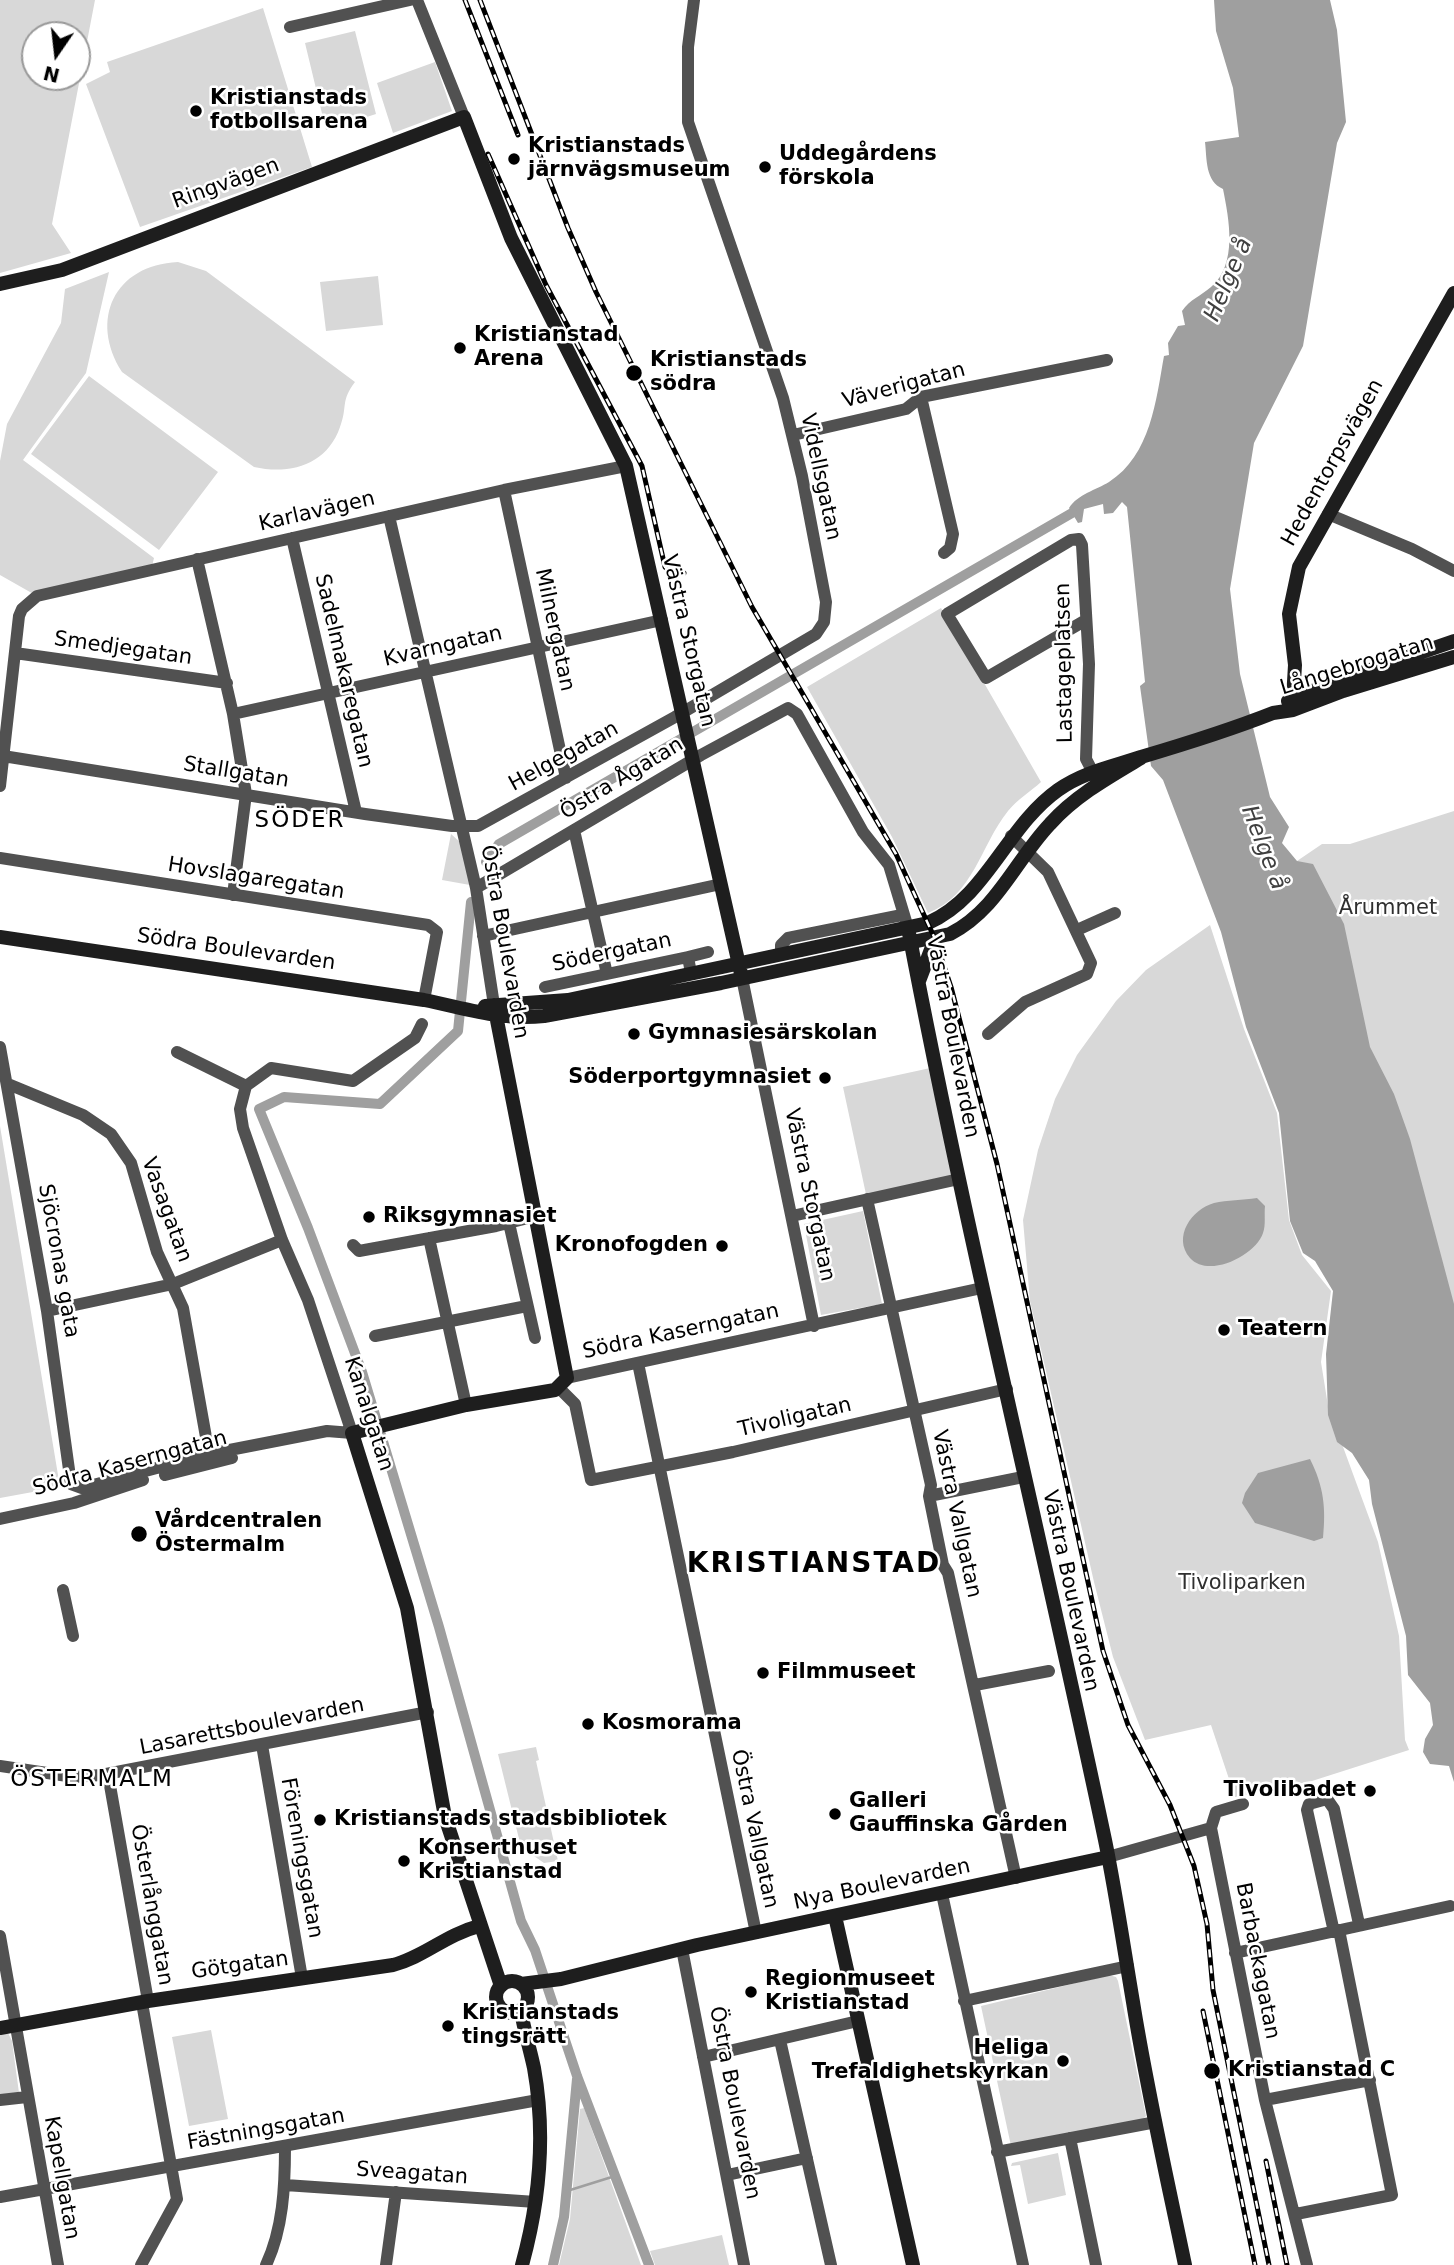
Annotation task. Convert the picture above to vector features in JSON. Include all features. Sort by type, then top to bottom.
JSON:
[{"type":"street","points":[[290,27],[410,0]]},
{"type":"street","name":"Västra Storgatan","points":[[417,0],[511,238],[626,466],[693,754],[814,1325]]},
{"type":"street","name":"Videllsgatan","points":[[683,717],[816,634],[824,622],[826,602],[793,435],[769,351],[688,122],[686,92],[694,0]]},
{"type":"street","name":"Ringvägen","points":[[0,284],[62,270],[464,117]]},
{"type":"street","name":"Hedentorpsvägen","points":[[1293,699],[1295,665],[1289,614],[1299,567],[1454,293]]},
{"type":"street","name":"Väverigatan","points":[[793,435],[906,409],[921,397],[1107,360]]},
{"type":"street","points":[[921,397],[953,534],[950,548],[944,553]]},
{"type":"street","name":"Karlavägen","points":[[15,653],[22,609],[37,596],[504,490],[626,466]]},
{"type":"street","name":"Milnergatan","points":[[504,490],[566,778]]},
{"type":"street","points":[[1328,514],[1412,549],[1454,571]]},
{"type":"street","name":"Östra Boulevarden","points":[[389,516],[476,888],[495,1011],[536,1216],[563,1383],[575,1404],[591,1480]]},
{"type":"street","name":"Sadelmakaregatan","points":[[292,538],[356,812]]},
{"type":"street","name":"Lastageplatsen","points":[[1086,620],[986,678],[947,614],[1071,540],[1079,539],[1082,545],[1089,664],[1086,759],[1095,777]]},
{"type":"street","points":[[197,559],[227,683],[246,794],[233,895]]},
{"type":"street","name":"Kvarngatan","points":[[233,713],[662,620]]},
{"type":"street","name":"Långebrogatan","points":[[905,921],[936,919],[958,905],[976,886],[1011,836],[1045,801],[1143,757],[1270,715],[1293,710],[1322,693],[1454,641]]},
{"type":"street","points":[[1343,691],[1454,649]]},
{"type":"street","points":[[0,786],[15,653]]},
{"type":"street","name":"Smedjegatan","points":[[15,653],[227,683]]},
{"type":"street","name":"Långebrogatan","points":[[1270,715],[1293,699],[1343,691],[1454,657]]},
{"type":"street","points":[[1295,665],[1322,693]]},
{"type":"street","name":"Östra Ågatan","points":[[476,888],[574,830],[693,754],[788,708],[797,714],[863,832],[889,865],[905,921]]},
{"type":"street","name":"Helgegatan","points":[[462,827],[478,826],[683,717]]},
{"type":"street","name":"Stallgatan","points":[[3,756],[462,827]]},
{"type":"street","name":"Långebrogatan","points":[[911,944],[935,939],[964,927],[977,917],[1000,891],[1028,851],[1095,777]]},
{"type":"street","points":[[574,830],[607,974]]},
{"type":"street","points":[[988,1034],[1000,1027],[1018,1006],[1087,974],[1091,963],[1048,872],[1011,836]]},
{"type":"street","name":"Hovslagaregatan","points":[[0,859],[428,925],[437,932],[424,1000]]},
{"type":"street","points":[[484,936],[721,884]]},
{"type":"street","points":[[1077,930],[1115,913]]},
{"type":"street","name":"Västra Boulevarden","points":[[905,921],[982,1288],[1007,1389],[1023,1477],[1108,1857],[1185,2265]]},
{"type":"street","name":"Södra Boulevarden","points":[[495,1011],[568,1000],[738,961],[781,954],[905,921]]},
{"type":"street","name":"Södra Boulevarden","points":[[0,937],[495,1011],[521,1019],[742,978],[834,956],[911,944]]},
{"type":"street","points":[[918,982],[935,939]]},
{"type":"street","name":"Södergatan","points":[[545,987],[708,952]]},
{"type":"street","name":"Södergatan","points":[[688,957],[691,973]]},
{"type":"street","points":[[177,1052],[246,1086],[271,1068],[353,1081],[415,1038],[422,1024]]},
{"type":"street","name":"Sjöcronas gata","points":[[0,1047],[9,1084],[47,1311],[71,1484]]},
{"type":"street","name":"Vasagatan","points":[[9,1084],[83,1115],[111,1134],[131,1163],[157,1252],[183,1308],[209,1454]]},
{"type":"street","name":"Kanalgatan","points":[[246,1086],[240,1109],[243,1128],[282,1240],[307,1300],[407,1608],[445,1816],[492,1960],[521,1994]]},
{"type":"street","points":[[792,1216],[959,1179]]},
{"type":"street","name":"Västra Vallgatan","points":[[867,1199],[931,1485],[929,1496],[943,1565],[948,1573],[975,1685],[1016,1878]]},
{"type":"street","points":[[353,1245],[359,1251],[536,1216]]},
{"type":"street","points":[[509,1223],[535,1338]]},
{"type":"street","points":[[429,1238],[466,1405]]},
{"type":"street","points":[[47,1311],[173,1284],[282,1240]]},
{"type":"street","name":"Södra Kaserngatan","points":[[0,1519],[74,1503],[140,1481],[352,1433],[638,1363],[982,1288]]},
{"type":"street","points":[[375,1336],[527,1306]]},
{"type":"street","name":"Östra Vallgatan","points":[[638,1363],[756,1933]]},
{"type":"street","name":"Tivoligatan","points":[[591,1480],[1007,1389]]},
{"type":"street","name":"Södra Kaserngatan","points":[[71,1484],[82,1488],[209,1454],[327,1431],[352,1433]]},
{"type":"street","points":[[929,1496],[1023,1477]]},
{"type":"street","points":[[63,1590],[74,1636]]},
{"type":"street","points":[[975,1685],[1049,1671]]},
{"type":"street","name":"Lasarettsboulevarden","points":[[0,1766],[74,1777],[108,1774],[428,1712]]},
{"type":"street","name":"Föreningsgatan","points":[[262,1745],[302,1978]]},
{"type":"street","name":"Österlånggatan","points":[[108,1774],[177,2199],[141,2265]]},
{"type":"street","points":[[1296,2214],[1392,2194],[1370,2080],[1307,1810],[1309,1804],[1316,1800],[1327,1799],[1334,1809],[1359,1924]]},
{"type":"street","points":[[1211,1828],[1216,1812],[1243,1804]]},
{"type":"street","name":"Nya Boulevarden","points":[[521,1994],[561,1979],[682,1949],[1108,1857],[1211,1828]]},
{"type":"street","name":"Barbackagatan","points":[[1211,1828],[1265,2100],[1307,2265]]},
{"type":"street","points":[[942,1894],[1024,2265]]},
{"type":"street","points":[[1235,1953],[1450,1906]]},
{"type":"street","points":[[835,1916],[913,2265]]},
{"type":"street","name":"Götgatan","points":[[7,2026],[401,1963],[452,1934],[479,1926]]},
{"type":"street","name":"Kapellgatan","points":[[0,1936],[7,2026],[27,2098],[58,2265]]},
{"type":"street","name":"Östra Boulevarden","points":[[682,1949],[744,2265]]},
{"type":"street","points":[[964,2001],[1128,1966]]},
{"type":"street","points":[[521,1994],[538,2100],[541,2148],[536,2202],[522,2265]]},
{"type":"street","points":[[703,2057],[858,2021]]},
{"type":"street","points":[[780,2040],[831,2265]]},
{"type":"street","points":[[1265,2100],[1370,2080]]},
{"type":"street","name":"Kapellgatan","points":[[0,2100],[27,2098]]},
{"type":"street","name":"Fästningsgatan","points":[[0,2197],[538,2100]]},
{"type":"street","points":[[997,2152],[1156,2122]]},
{"type":"street","points":[[1070,2138],[1096,2265]]},
{"type":"street","points":[[266,2265],[279,2224],[285,2185],[285,2147]]},
{"type":"street","points":[[727,2175],[807,2158]]},
{"type":"street","name":"Sveagatan","points":[[285,2185],[536,2202]]},
{"type":"street","points":[[386,2265],[396,2192]]},
{"type":"green space","points":[[0,0],[95,0],[91,21],[21,21],[21,91],[78,91],[52,224],[71,253],[0,273]]},
{"type":"green space","name":"Kristianstads fotbollsarena","points":[[263,8],[312,167],[140,227],[89,91],[91,91],[91,82],[110,72],[107,62]]},
{"type":"green space","points":[[355,31],[376,114],[326,130],[305,43]]},
{"type":"green space","points":[[435,62],[452,111],[393,133],[377,83]]},
{"type":"green space","points":[[178,262],[206,271],[355,382],[347,395],[340,427],[334,440],[317,458],[294,468],[254,467],[122,372],[112,352],[108,333],[108,315],[114,299],[123,284],[138,273],[156,265]]},
{"type":"green space","points":[[109,272],[86,373],[23,460],[154,558],[151,570],[37,596],[0,575],[0,461],[7,424],[61,323],[65,289]]},
{"type":"green space","points":[[378,276],[383,325],[326,331],[320,282]]},
{"type":"green space","points":[[89,376],[218,472],[159,550],[31,454]]},
{"type":"green space","points":[[941,608],[1041,782],[1008,811],[975,868],[956,894],[928,913],[892,837],[807,687]]},
{"type":"green space","name":"Årummet","points":[[1454,811],[1454,1560],[1297,861],[1322,844],[1350,844]]},
{"type":"green space","points":[[451,834],[461,843],[470,885],[442,880]]},
{"type":"green space","name":"Tivoliparken","points":[[1210,925],[1244,1029],[1277,1113],[1289,1220],[1302,1255],[1331,1291],[1321,1362],[1328,1406],[1378,1542],[1399,1636],[1405,1740],[1409,1750],[1312,1781],[1235,1797],[1211,1725],[1145,1740],[1113,1657],[1030,1301],[1023,1220],[1038,1150],[1055,1099],[1077,1055],[1116,1001],[1146,970]]},
{"type":"green space","points":[[935,1067],[959,1179],[867,1199],[843,1087]]},
{"type":"green space","points":[[0,1126],[60,1487],[0,1498]]},
{"type":"green space","points":[[863,1211],[882,1304],[821,1315],[804,1224]]},
{"type":"green space","points":[[536,1747],[539,1760],[536,1761],[558,1861],[544,1863],[521,1847],[498,1754]]},
{"type":"green space","points":[[1109,1975],[1116,1977],[1118,1981],[1146,2116],[1142,2120],[1011,2146],[981,2006]]},
{"type":"green space","points":[[211,2030],[228,2119],[189,2126],[172,2037]]},
{"type":"green space","points":[[0,2032],[8,2033],[12,2041],[19,2093],[0,2095]]},
{"type":"green space","points":[[584,2108],[641,2265],[559,2265],[570,2219],[580,2109]]},
{"type":"green space","points":[[1058,2153],[1066,2195],[1028,2204],[1020,2165],[1011,2166],[1012,2163]]},
{"type":"green space","points":[[722,2235],[729,2265],[655,2265],[650,2251]]},
{"type":"water","name":"Helge å","points":[[1214,0],[1330,0],[1337,30],[1346,122],[1337,143],[1303,346],[1254,443],[1230,589],[1240,674],[1270,797],[1289,827],[1282,843],[1297,861],[1313,864],[1344,924],[1370,1047],[1394,1094],[1410,1139],[1454,1304],[1454,1782],[1449,1766],[1430,1764],[1423,1752],[1425,1739],[1433,1725],[1430,1703],[1408,1675],[1406,1636],[1372,1504],[1369,1480],[1352,1453],[1337,1442],[1328,1415],[1326,1354],[1333,1291],[1315,1261],[1303,1253],[1290,1221],[1279,1113],[1246,1027],[1221,932],[1163,780],[1151,766],[1140,686],[1145,682],[1127,507],[1122,502],[1113,513],[1104,514],[1103,504],[1084,509],[1082,522],[1078,523],[1069,508],[1082,496],[1109,482],[1123,471],[1134,457],[1149,425],[1164,356],[1169,355],[1168,343],[1178,326],[1185,325],[1182,311],[1211,287],[1225,266],[1229,227],[1223,189],[1210,175],[1205,142],[1239,137],[1233,88],[1216,31]]},
{"type":"water","points":[[1257,1198],[1265,1206],[1264,1227],[1259,1241],[1251,1249],[1231,1262],[1220,1265],[1198,1264],[1190,1258],[1185,1250],[1184,1233],[1198,1211],[1214,1203]]},
{"type":"water","points":[[1310,1459],[1323,1498],[1323,1538],[1314,1541],[1255,1523],[1242,1503],[1258,1473]]},
{"type":"waterway","points":[[486,862],[499,844],[1072,513]]},
{"type":"waterway","points":[[471,902],[458,1031],[380,1104],[284,1097],[259,1109],[308,1228],[362,1372],[439,1627],[521,1921],[535,1950],[577,2076],[649,2265]]},
{"type":"waterway","points":[[553,2265],[564,2217],[577,2079]]},
{"type":"waterway","points":[[567,2191],[615,2176]]},
{"type":"railway","points":[[465,0],[518,135]]},
{"type":"railway","points":[[480,0],[568,228],[596,292],[752,607],[896,854],[935,939],[951,987],[997,1164],[1103,1651],[1128,1725],[1170,1805],[1194,1866],[1207,1924],[1213,1990],[1269,2265]]},
{"type":"railway","points":[[488,154],[546,285],[642,466],[665,567],[672,573],[684,573]]},
{"type":"railway","points":[[1203,2011],[1255,2265]]},
{"type":"railway","points":[[1266,2161],[1287,2265]]},
{"type":"place","name":"Kristianstads fotbollsarena","points":[[196,111]]},
{"type":"place","name":"Kristianstads järnvägsmuseum","points":[[514,159]]},
{"type":"place","name":"Uddegårdens förskola","points":[[765,167]]},
{"type":"place","name":"Kristianstad Arena","points":[[460,348]]},
{"type":"place","name":"Kristianstads södra","points":[[634,373]]},
{"type":"place","name":"Gymnasiesärskolan","points":[[634,1034]]},
{"type":"place","name":"Söderportgymnasiet","points":[[825,1078]]},
{"type":"place","name":"Riksgymnasiet","points":[[369,1217]]},
{"type":"place","name":"Kronofogden","points":[[722,1246]]},
{"type":"place","name":"Teatern","points":[[1224,1330]]},
{"type":"place","name":"Vårdcentralen Östermalm","points":[[139,1534]]},
{"type":"place","name":"Filmmuseet","points":[[763,1673]]},
{"type":"place","name":"Kosmorama","points":[[588,1724]]},
{"type":"place","name":"Tivolibadet","points":[[1370,1791]]},
{"type":"place","name":"Galleri Gauffinska Gården","points":[[835,1814]]},
{"type":"place","name":"Kristianstads stadsbibliotek","points":[[320,1820]]},
{"type":"place","name":"Konserthuset Kristianstad","points":[[404,1861]]},
{"type":"place","name":"Regionmuseet Kristianstad","points":[[751,1992]]},
{"type":"place","name":"Kristianstads tingsrätt","points":[[448,2026]]},
{"type":"place","name":"Heliga Trefaldighetskyrkan","points":[[1063,2061]]},
{"type":"place","name":"Kristianstad C","points":[[1212,2071]]},
{"type":"district","name":"SÖDER","points":[[300,821]]},
{"type":"district","name":"KRISTIANSTAD","points":[[814,1565]]},
{"type":"district","name":"ÖSTERMALM","points":[[92,1780]]}]
